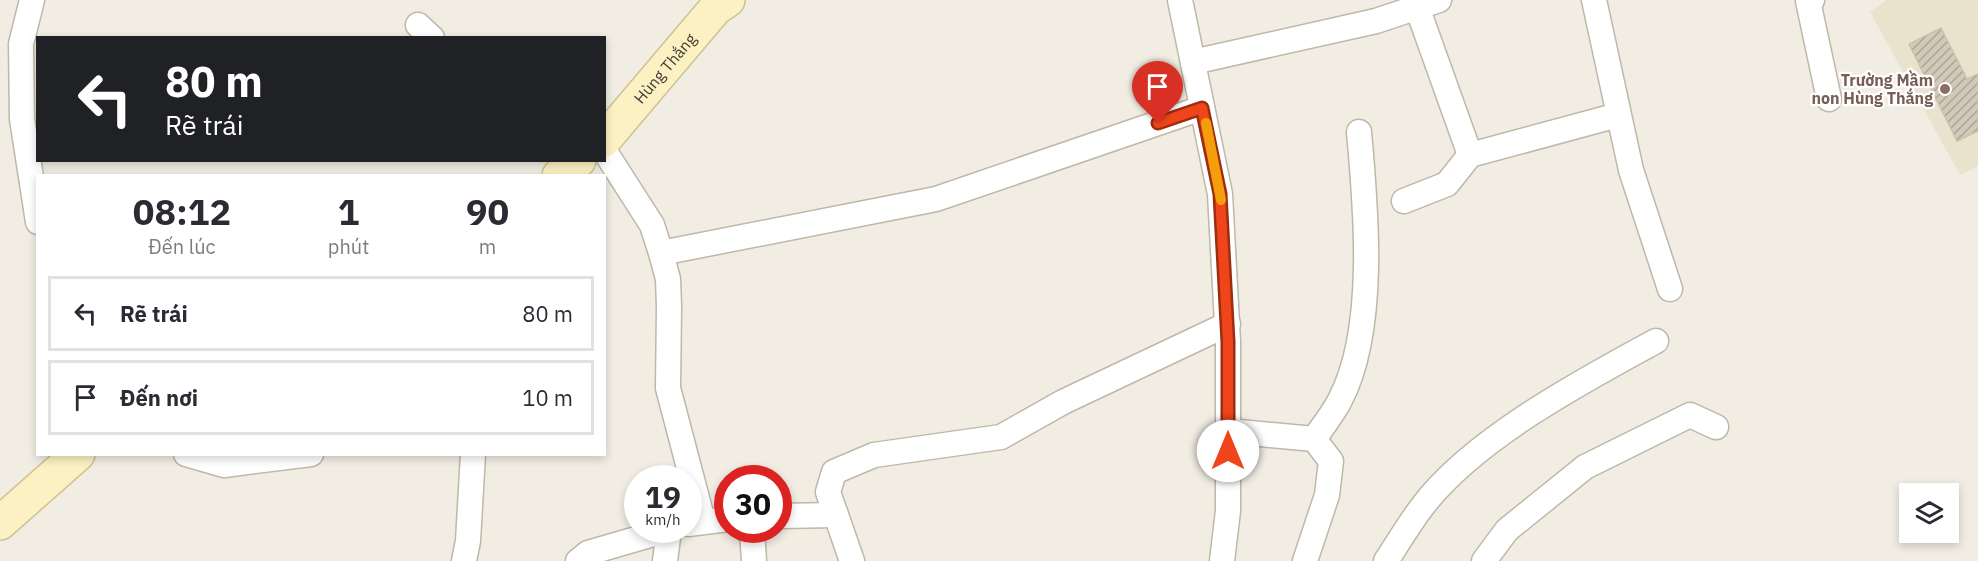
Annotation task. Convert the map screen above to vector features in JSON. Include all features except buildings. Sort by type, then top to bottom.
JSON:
[{"type":"street","points":[[32,0],[21,44],[22,109],[36,208]]},
{"type":"street","name":"Hùng Thắng","points":[[606,138],[715,9],[728,0]]},
{"type":"street","points":[[1180,0],[1220,194],[1228,324],[1228,511],[1222,561]]},
{"type":"street","points":[[1594,0],[1632,170],[1670,289]]},
{"type":"street","points":[[1812,0],[1808,2],[1829,99]]},
{"type":"street","points":[[1193,62],[1376,21],[1428,4],[1470,155]]},
{"type":"street","points":[[661,253],[936,199],[1202,108]]},
{"type":"street","points":[[1404,201],[1447,184],[1470,155],[1618,115]]},
{"type":"street","points":[[1314,439],[1340,400],[1348,379],[1364,298],[1367,224],[1359,132]]},
{"type":"street","points":[[606,153],[652,225],[668,279],[668,388],[684,465]]},
{"type":"street","points":[[852,561],[828,492],[834,472],[874,455],[1001,437],[1063,402],[1228,324]]},
{"type":"street","points":[[1386,561],[1422,506],[1477,451],[1590,376],[1656,340]]},
{"type":"street","points":[[1484,561],[1508,530],[1585,467],[1690,415],[1716,427]]},
{"type":"street","points":[[1228,431],[1314,439],[1331,461],[1327,495],[1305,561]]},
{"type":"street","points":[[193,456],[224,465],[295,456]]},
{"type":"street","points":[[464,561],[468,541],[473,456]]},
{"type":"street","points":[[0,523],[69,458]]},
{"type":"street","points":[[792,516],[836,514]]},
{"type":"street","points":[[578,561],[588,553],[624,543]]},
{"type":"street","points":[[665,561],[667,543]]},
{"type":"street","points":[[753,543],[754,561]]},
{"type":"shaded area","name":"Trường Mầm non Hùng Thắng","points":[[1886,0],[1978,0],[1978,166],[1960,175],[1870,12]]},
{"type":"slow traffic","points":[[1206,123],[1221,200]]},
{"type":"place","name":"Trường Mầm non Hùng Thắng","points":[[1945,89]]},
{"type":"route","points":[[1158,123],[1202,108],[1220,194],[1228,342],[1228,451]]}]
